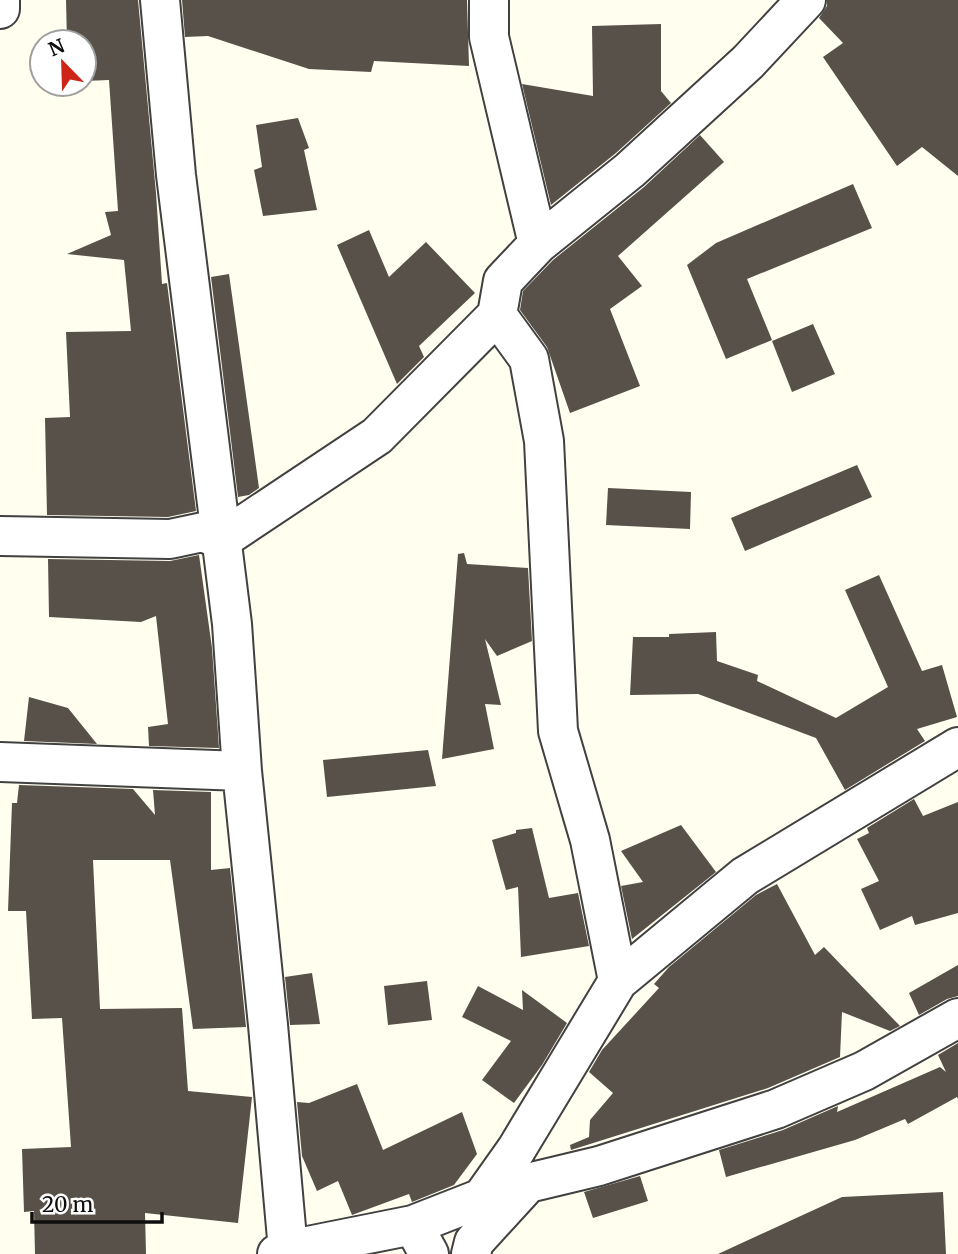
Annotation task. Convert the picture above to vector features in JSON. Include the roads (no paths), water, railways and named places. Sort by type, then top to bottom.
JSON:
[{"type":"street","points":[[0,0],[0,9]]},
{"type":"street","points":[[160,0],[176,175],[232,624],[242,771],[268,1025],[283,1252],[421,1240],[522,1167],[599,1166],[776,1109],[864,1072],[958,1018]]},
{"type":"street","points":[[489,0],[489,37],[538,244]]},
{"type":"street","points":[[221,540],[377,436],[497,315],[503,281],[538,244],[650,152],[748,62],[806,0]]},
{"type":"street","points":[[497,315],[529,359],[544,441],[558,731],[590,841],[618,981]]},
{"type":"street","points":[[0,536],[170,539],[203,532],[221,540]]},
{"type":"street","points":[[471,1254],[474,1242],[522,1167],[618,981],[745,876],[958,747]]},
{"type":"street","points":[[0,762],[242,771]]}]
